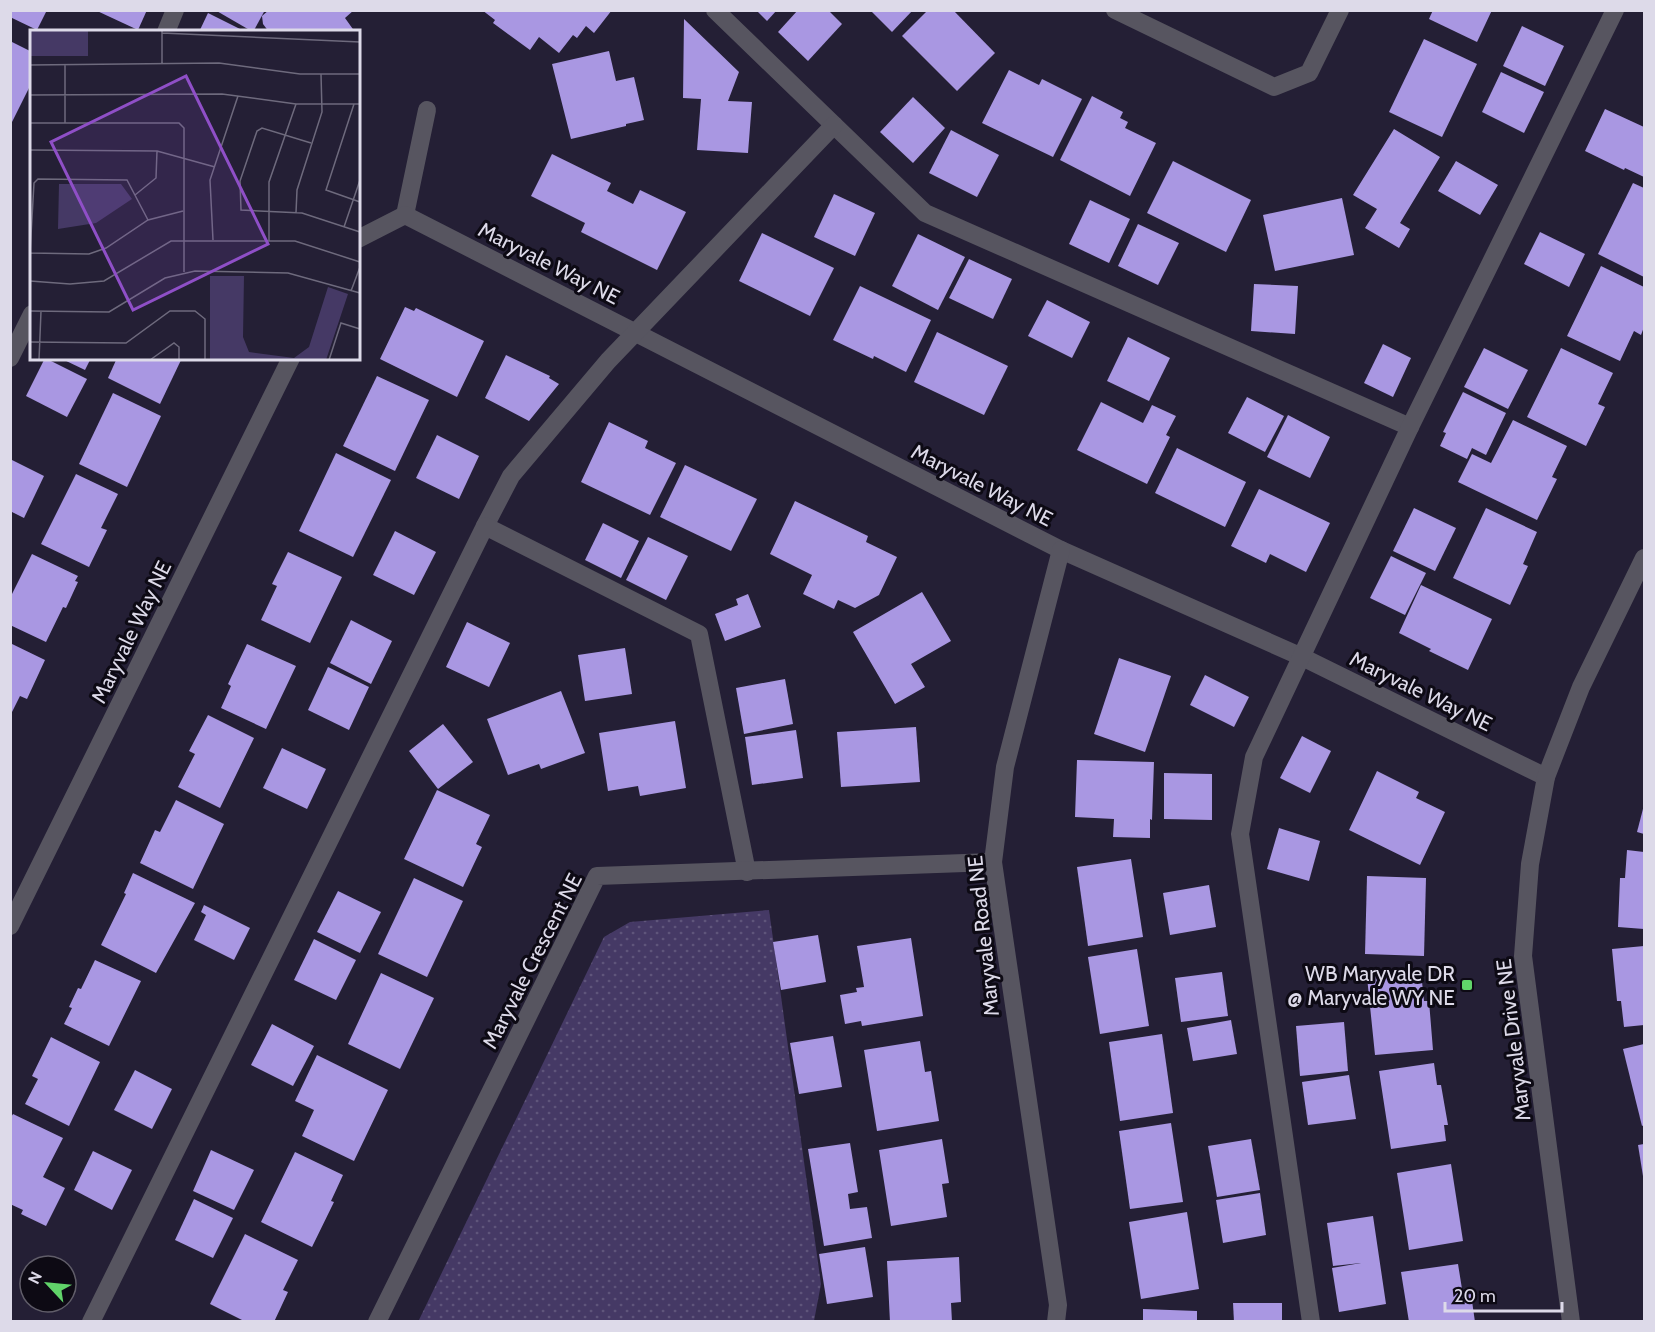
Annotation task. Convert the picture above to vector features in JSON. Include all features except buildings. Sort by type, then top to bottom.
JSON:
[{"type":"street","points":[[166,30],[176,10]]},
{"type":"street","points":[[716,10],[925,213],[1410,427]]},
{"type":"street","points":[[1115,10],[1274,87],[1310,73],[1340,10]]},
{"type":"street","points":[[1311,1322],[1240,834],[1254,757],[1410,427],[1615,10]]},
{"type":"street","points":[[360,238],[405,215],[427,111]]},
{"type":"street","points":[[91,1322],[511,476],[634,332],[834,125]]},
{"type":"street","name":"Maryvale Way NE","points":[[405,215],[1061,550],[1302,657],[1546,777]]},
{"type":"street","points":[[10,358],[30,318]]},
{"type":"street","name":"Maryvale Way NE","points":[[10,926],[290,360]]},
{"type":"street","points":[[485,526],[699,634],[747,872]]},
{"type":"street","name":"Maryvale Road NE","points":[[1056,1322],[1058,1305],[993,862],[1005,767],[1061,550]]},
{"type":"street","name":"Maryvale Drive NE","points":[[1571,1322],[1523,956],[1530,864],[1546,777],[1581,687],[1644,558]]},
{"type":"street","name":"Maryvale Crescent NE","points":[[377,1322],[597,876],[993,862]]},
{"type":"shaded area","points":[[769,910],[821,1284],[814,1321],[418,1322],[604,937],[630,922]]},
{"type":"place","name":"WB Maryvale DR @ Maryvale WY NE","points":[[1467,985]]}]
